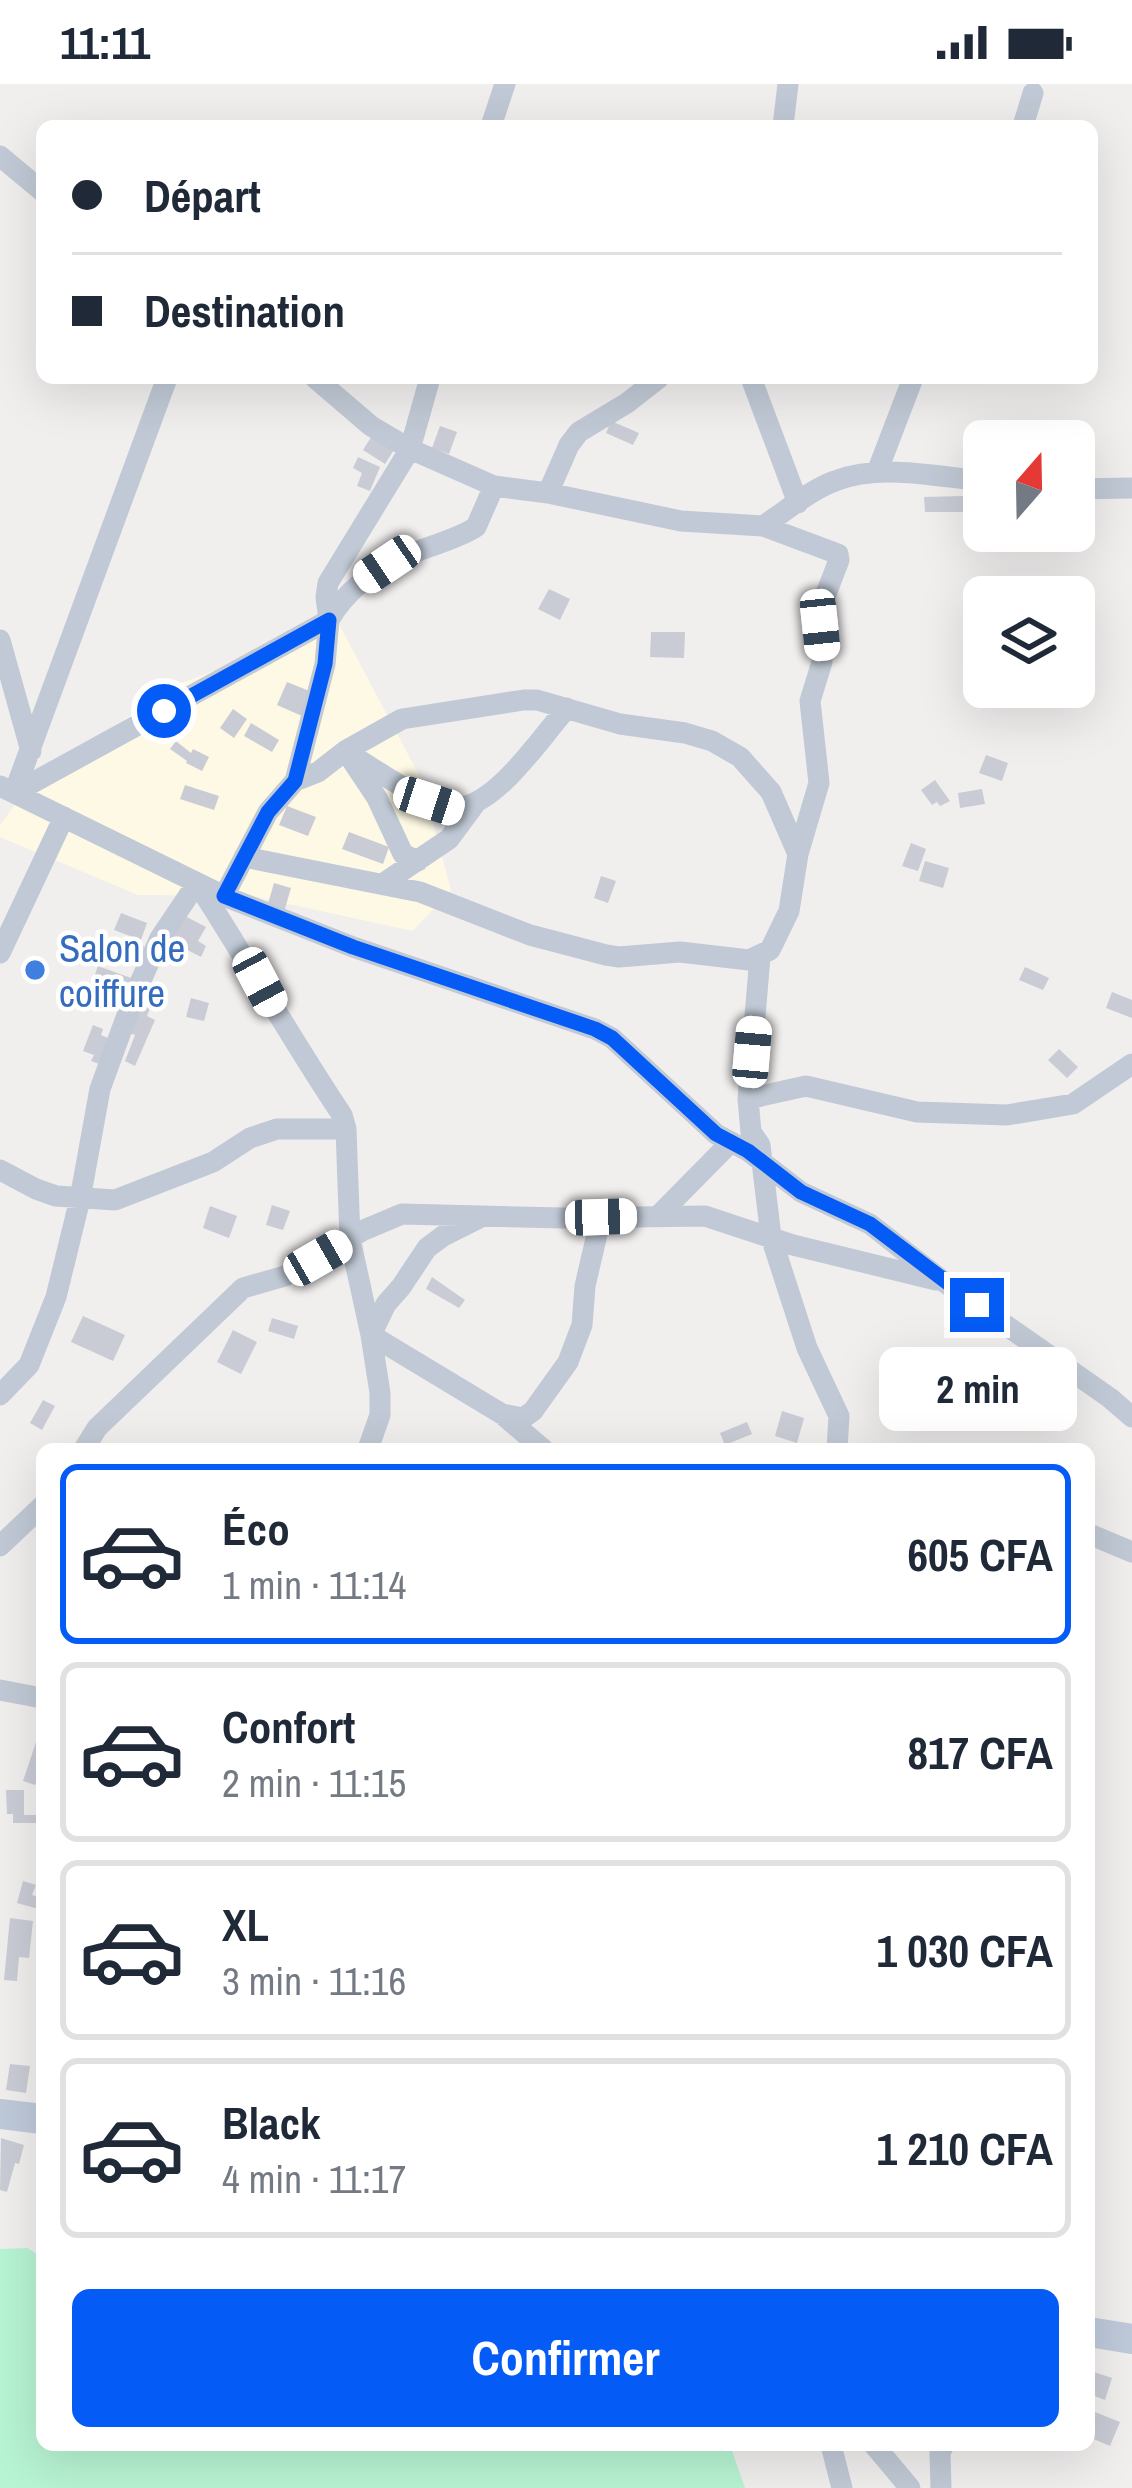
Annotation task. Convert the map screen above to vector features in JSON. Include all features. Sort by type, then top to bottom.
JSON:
[{"type":"main road","points":[[0,2114],[36,2119]]},
{"type":"main road","points":[[1095,2333],[1132,2339]]},
{"type":"street","points":[[493,120],[505,84]]},
{"type":"street","points":[[784,120],[788,84]]},
{"type":"street","points":[[1025,120],[1034,93]]},
{"type":"street","points":[[0,156],[36,186]]},
{"type":"street","points":[[7,789],[31,748],[165,384]]},
{"type":"street","points":[[244,857],[420,892],[530,934],[606,955],[680,952],[749,961],[770,950],[789,911],[798,854],[818,795],[810,700],[822,662],[821,607],[838,554],[764,526],[681,521],[494,486],[410,449],[360,418],[322,384]]},
{"type":"street","points":[[224,896],[268,812],[295,781],[325,664],[328,583],[410,449],[428,384]]},
{"type":"street","points":[[548,493],[579,431],[651,384]]},
{"type":"street","points":[[753,384],[798,503]]},
{"type":"street","points":[[877,472],[911,384]]},
{"type":"street","points":[[764,526],[830,482],[877,472],[963,480]]},
{"type":"street","points":[[7,789],[39,779],[329,620],[338,604],[387,564],[476,527],[494,486]]},
{"type":"street","points":[[1095,489],[1132,488]]},
{"type":"street","points":[[0,640],[39,779],[56,814],[0,953]]},
{"type":"street","points":[[295,781],[318,772],[402,719],[524,700],[712,741],[740,757],[771,792],[798,854]]},
{"type":"street","points":[[345,751],[429,801],[452,809],[475,803],[496,790],[567,708]]},
{"type":"street","points":[[345,751],[377,798],[403,854],[418,861]]},
{"type":"street","points":[[7,789],[224,896],[612,1038],[716,1134],[801,1192],[870,1224],[1132,1417]]},
{"type":"street","points":[[383,883],[449,839],[475,803]]},
{"type":"street","points":[[197,883],[342,1115],[350,1239],[380,1393],[380,1415],[370,1443]]},
{"type":"street","points":[[0,1395],[29,1365],[41,1340],[56,1298],[108,1065],[160,938],[197,883]]},
{"type":"street","points":[[760,957],[748,1099],[751,1132],[760,1145],[771,1237],[807,1348],[839,1416],[837,1443]]},
{"type":"street","points":[[748,1099],[806,1086],[917,1112],[1007,1115],[1073,1104],[1132,1064]]},
{"type":"street","points":[[0,1170],[56,1196],[115,1201],[213,1162],[250,1138],[277,1129],[346,1129]]},
{"type":"street","points":[[659,1215],[731,1142]]},
{"type":"street","points":[[88,1443],[97,1428],[243,1288],[285,1276],[377,1223],[402,1214],[705,1216],[793,1245],[944,1282]]},
{"type":"street","points":[[371,1334],[386,1304],[427,1248],[482,1217]]},
{"type":"street","points":[[502,1414],[523,1418],[541,1403],[568,1362],[582,1325],[585,1286],[601,1217]]},
{"type":"street","points":[[371,1334],[502,1414],[536,1443]]},
{"type":"street","points":[[541,1403],[541,1443]]},
{"type":"street","points":[[0,1546],[36,1512]]},
{"type":"street","points":[[1095,1537],[1132,1552]]},
{"type":"street","points":[[0,1690],[36,1698]]},
{"type":"street","points":[[833,2451],[842,2488]]},
{"type":"street","points":[[879,2451],[910,2488]]},
{"type":"street","points":[[941,2451],[941,2488]]},
{"type":"shaded area","points":[[339,624],[421,779],[451,890],[413,931],[252,896],[138,895],[0,837],[0,825],[34,779],[179,684]]},
{"type":"green space","points":[[28,2248],[36,2254],[36,2451],[732,2451],[745,2488],[0,2488],[0,2249]]},
{"type":"building","points":[[611,421],[639,433],[633,445],[606,433]]},
{"type":"building","points":[[440,426],[457,432],[449,454],[432,448]]},
{"type":"building","points":[[373,434],[395,448],[385,464],[363,450]]},
{"type":"building","points":[[358,457],[380,467],[370,491],[357,486],[362,473],[353,468]]},
{"type":"building","points":[[963,496],[963,512],[925,512],[924,497]]},
{"type":"building","points":[[549,589],[570,599],[560,620],[538,609]]},
{"type":"building","points":[[651,632],[685,632],[684,658],[650,657]]},
{"type":"building","points":[[287,682],[312,692],[302,716],[277,705]]},
{"type":"building","points":[[233,709],[247,719],[234,738],[220,728]]},
{"type":"building","points":[[251,723],[279,740],[272,752],[244,736]]},
{"type":"building","points":[[176,741],[191,753],[193,749],[209,757],[202,771],[170,749]]},
{"type":"building","points":[[986,755],[1008,763],[1002,781],[979,773]]},
{"type":"building","points":[[935,780],[950,801],[940,806],[932,805],[921,790]]},
{"type":"building","points":[[185,785],[219,796],[214,810],[180,799]]},
{"type":"building","points":[[982,789],[985,804],[960,808],[958,793]]},
{"type":"building","points":[[287,806],[316,817],[308,836],[279,825]]},
{"type":"building","points":[[349,832],[389,847],[383,864],[342,849]]},
{"type":"building","points":[[911,843],[926,849],[918,871],[902,866]]},
{"type":"building","points":[[925,861],[949,868],[943,888],[919,881]]},
{"type":"building","points":[[601,876],[616,881],[608,903],[594,898]]},
{"type":"building","points":[[274,883],[291,888],[284,912],[267,907]]},
{"type":"building","points":[[121,913],[147,923],[141,940],[114,930]]},
{"type":"building","points":[[179,913],[206,927],[198,941],[206,946],[201,957],[166,939]]},
{"type":"building","points":[[115,940],[144,946],[140,965],[111,959]]},
{"type":"building","points":[[98,966],[131,978],[125,995],[92,983]]},
{"type":"building","points":[[1025,967],[1049,978],[1043,990],[1019,980]]},
{"type":"building","points":[[1112,992],[1132,1000],[1132,1018],[1106,1008]]},
{"type":"building","points":[[191,998],[209,1003],[204,1021],[186,1017]]},
{"type":"building","points":[[136,1002],[150,1008],[147,1016],[155,1020],[135,1066],[125,1061],[135,1035],[126,1032]]},
{"type":"building","points":[[93,1025],[115,1041],[105,1066],[91,1061],[94,1055],[83,1051]]},
{"type":"building","points":[[1059,1049],[1078,1067],[1067,1078],[1048,1060]]},
{"type":"building","points":[[272,1205],[290,1211],[283,1230],[266,1225]]},
{"type":"building","points":[[210,1206],[237,1216],[229,1238],[203,1228]]},
{"type":"building","points":[[432,1277],[465,1300],[459,1308],[426,1289]]},
{"type":"building","points":[[83,1316],[125,1335],[113,1361],[71,1342]]},
{"type":"building","points":[[272,1318],[298,1326],[294,1339],[268,1331]]},
{"type":"building","points":[[233,1330],[257,1342],[241,1374],[217,1362]]},
{"type":"building","points":[[43,1400],[55,1406],[42,1430],[30,1423]]},
{"type":"building","points":[[782,1411],[804,1418],[797,1443],[775,1436]]},
{"type":"building","points":[[747,1422],[752,1434],[724,1443],[720,1433]]},
{"type":"building","points":[[36,1742],[36,1782],[23,1781]]},
{"type":"building","points":[[6,1790],[24,1790],[24,1815],[36,1815],[36,1823],[13,1823],[13,1814],[7,1814]]},
{"type":"building","points":[[23,1881],[36,1885],[32,1895],[36,1908],[17,1903]]},
{"type":"building","points":[[10,1918],[33,1921],[29,1958],[19,1957],[17,1981],[4,1980]]},
{"type":"building","points":[[10,2064],[30,2066],[26,2093],[6,2090]]},
{"type":"building","points":[[1,2138],[24,2145],[7,2192],[0,2190]]},
{"type":"building","points":[[1095,2372],[1112,2378],[1105,2400],[1095,2396]]},
{"type":"building","points":[[1095,2412],[1120,2422],[1110,2446],[1095,2440]]},
{"type":"place","name":"Salon de coiffure","points":[[35,970]]},
{"type":"route","points":[[164,711],[329,620],[325,664],[295,781],[268,812],[224,896],[612,1038],[716,1134],[748,1151],[801,1192],[870,1224],[977,1305]]}]
